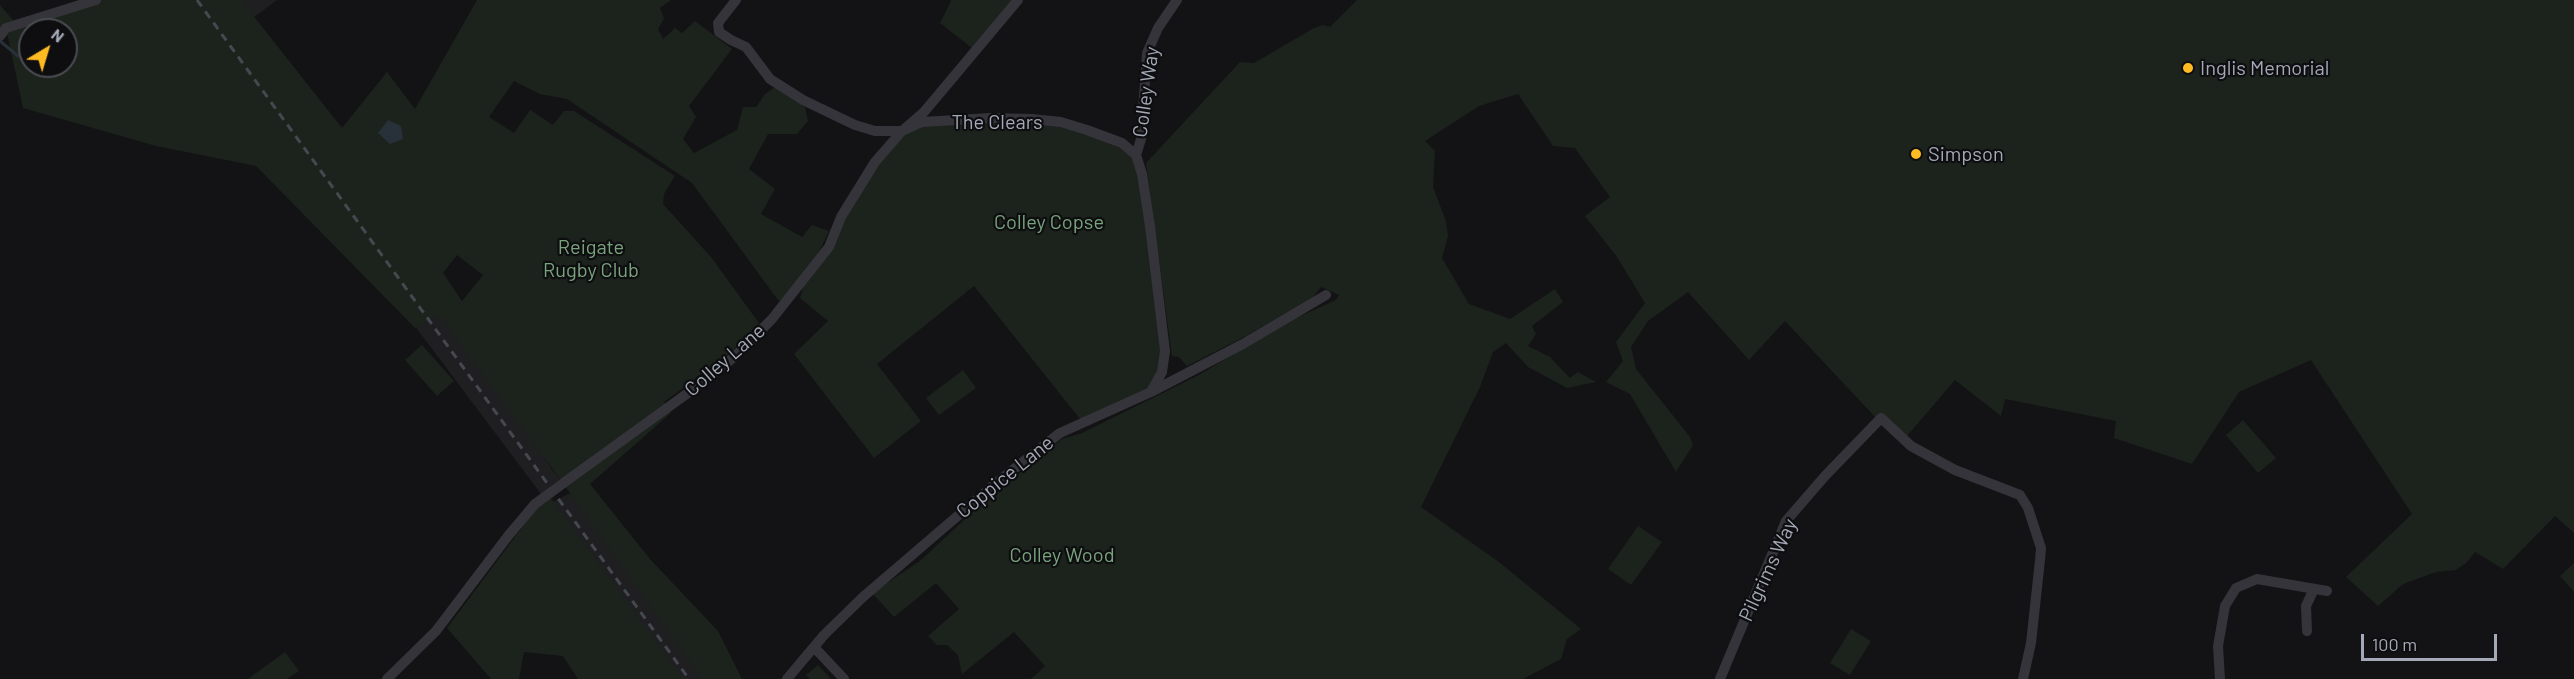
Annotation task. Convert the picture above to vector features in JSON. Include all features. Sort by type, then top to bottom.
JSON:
[{"type":"street","points":[[0,36],[6,28],[96,0]]},
{"type":"street","name":"The Clears","points":[[736,0],[718,23],[719,32],[747,46],[770,80],[803,100],[855,125],[875,131],[902,131],[922,122],[990,118],[1032,119],[1061,122],[1087,130],[1122,144],[1136,154]]},
{"type":"street","name":"Colley Lane","points":[[387,679],[436,631],[535,504],[699,385],[734,357],[772,319],[829,247],[841,217],[875,162],[902,131],[924,112],[1018,0]]},
{"type":"street","name":"Colley Way","points":[[1136,154],[1141,139],[1147,53],[1158,28],[1178,0]]},
{"type":"street","points":[[1136,154],[1142,174],[1150,226],[1165,351],[1162,372],[1151,392]]},
{"type":"street","name":"Coppice Lane","points":[[787,679],[833,626],[907,558],[1060,433],[1151,392],[1243,344],[1326,295]]},
{"type":"street","name":"Pilgrims Way","points":[[1720,679],[1786,521],[1825,476],[1881,418],[1911,446],[1955,470],[2020,495],[2028,508],[2038,538],[2040,560],[2031,643],[2023,679]]},
{"type":"street","points":[[2220,679],[2218,646],[2225,606],[2235,588],[2257,579],[2327,591]]},
{"type":"street","points":[[2307,631],[2306,606],[2314,589]]},
{"type":"street","points":[[814,647],[843,679]]},
{"type":"shaded area","points":[[170,0],[277,0],[254,17],[560,479],[541,494]]},
{"type":"shaded area","points":[[388,120],[401,126],[403,139],[390,144],[378,133]]},
{"type":"shaded area","points":[[578,489],[741,679],[645,679],[547,505]]},
{"type":"green space","name":"Reigate Rugby Club","points":[[90,0],[241,0],[342,128],[387,72],[415,109],[477,0],[671,0],[660,8],[664,19],[658,29],[663,39],[675,28],[682,33],[695,21],[732,49],[689,106],[696,117],[683,139],[694,153],[737,130],[743,107],[756,107],[765,94],[775,87],[805,107],[808,121],[797,134],[768,134],[749,169],[775,189],[761,214],[802,237],[812,225],[829,231],[819,252],[783,302],[778,300],[692,183],[567,99],[540,94],[514,81],[489,117],[514,133],[530,110],[553,125],[564,111],[574,111],[675,176],[664,194],[663,204],[711,257],[759,323],[730,353],[664,402],[671,413],[590,484],[650,559],[718,631],[742,679],[703,679],[439,315],[415,328],[256,166],[156,146],[23,108],[6,28],[18,24],[18,78],[78,78],[78,18],[36,18]],"holes":[[[457,255],[483,275],[462,301],[443,273]]]},
{"type":"green space","points":[[950,0],[1012,0],[972,48],[940,23]]},
{"type":"green space","name":"Colley Wood","points":[[1357,0],[2574,0],[2574,533],[2555,516],[2503,569],[2475,552],[2456,570],[2436,572],[2403,584],[2378,606],[2346,577],[2412,514],[2311,360],[2239,392],[2192,464],[2114,438],[2116,421],[2005,399],[2001,416],[1955,380],[1907,436],[1892,435],[1785,321],[1749,360],[1688,292],[1648,321],[1631,347],[1636,369],[1690,437],[1693,445],[1676,472],[1630,394],[1606,382],[1623,361],[1616,342],[1645,303],[1617,257],[1585,216],[1610,197],[1575,148],[1553,146],[1518,94],[1479,106],[1425,141],[1435,151],[1433,187],[1446,221],[1448,236],[1442,258],[1469,304],[1510,319],[1555,289],[1563,302],[1532,326],[1536,334],[1528,346],[1550,357],[1570,378],[1578,372],[1596,382],[1567,388],[1528,367],[1506,343],[1493,352],[1480,387],[1421,507],[1499,562],[1581,629],[1567,639],[1561,659],[1523,679],[1031,679],[1045,666],[1014,632],[962,674],[958,655],[947,645],[937,645],[928,636],[959,609],[936,583],[894,617],[872,593],[920,561],[979,506],[1062,439],[1082,433],[1197,376],[1294,319],[1336,300],[1339,295],[1321,287],[1312,298],[1187,366],[1179,357],[1172,356],[1146,163],[1240,62],[1254,63],[1314,28],[1323,25],[1330,27]]},
{"type":"green space","points":[[0,5],[14,21],[0,31]]},
{"type":"green space","name":"Colley Copse","points":[[922,122],[1061,122],[1136,155],[1165,351],[1151,392],[1084,424],[974,286],[877,364],[921,421],[874,458],[794,354],[828,321],[800,298],[806,278],[841,217],[902,131]]},
{"type":"green space","points":[[422,345],[454,381],[437,396],[405,360]]},
{"type":"green space","points":[[963,370],[976,388],[939,415],[926,398]]},
{"type":"green space","points":[[2243,420],[2276,458],[2258,473],[2226,435]]},
{"type":"green space","points":[[550,497],[683,679],[578,679],[563,656],[524,652],[519,679],[491,679],[447,628],[538,506]]},
{"type":"green space","points":[[1638,526],[1662,542],[1631,585],[1608,569]]},
{"type":"green space","points":[[2574,563],[2574,592],[2560,576]]},
{"type":"green space","points":[[1851,629],[1871,641],[1850,675],[1830,663]]},
{"type":"green space","points":[[285,652],[299,671],[287,679],[248,679]]},
{"type":"green space","points":[[818,665],[831,679],[810,679],[806,675]]},
{"type":"waterway","points":[[0,41],[18,56]]},
{"type":"railway","points":[[197,0],[689,679]]},
{"type":"place","name":"Inglis Memorial","points":[[2188,68]]},
{"type":"place","name":"Simpson","points":[[1916,154]]}]
